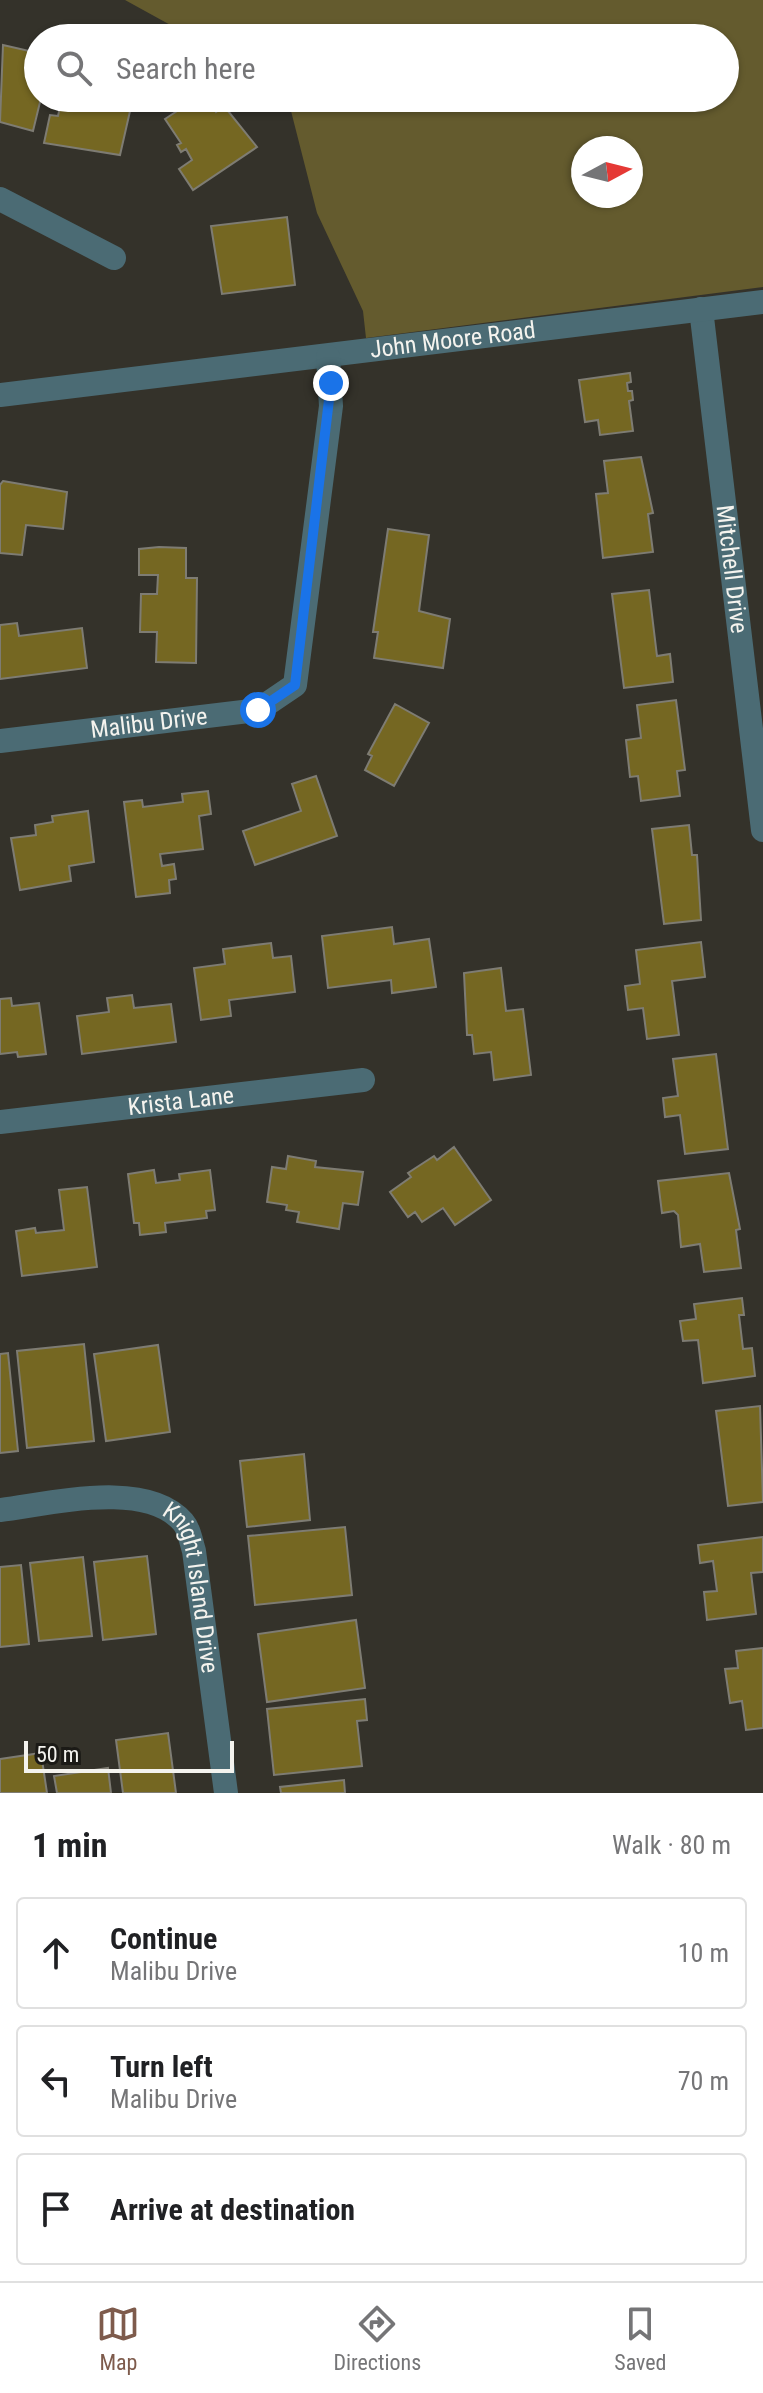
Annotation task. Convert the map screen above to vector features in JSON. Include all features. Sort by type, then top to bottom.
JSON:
[{"type":"street","points":[[0,199],[114,258]]},
{"type":"street","name":"John Moore Road","points":[[0,395],[763,302]]},
{"type":"street","name":"Mitchell Drive","points":[[701,309],[763,830]]},
{"type":"street","name":"Malibu Drive","points":[[0,741],[258,710],[295,685],[331,406],[328,357]]},
{"type":"street","name":"Krista Lane","points":[[0,1122],[363,1080]]},
{"type":"street","name":"Knight Island Drive","points":[[0,1510],[106,1498],[148,1500],[170,1510],[185,1524],[194,1551],[226,1793]]},
{"type":"shaded area","points":[[125,0],[763,0],[763,287],[366,338],[363,311],[317,213],[291,112],[739,112],[739,24],[169,24]]},
{"type":"building","points":[[3,45],[24,50],[24,112],[38,112],[33,131],[0,122]]},
{"type":"building","points":[[59,112],[130,112],[120,155],[44,143],[50,115],[58,116]]},
{"type":"building","points":[[176,112],[229,112],[257,147],[193,190],[179,169],[192,160],[186,149],[181,152],[177,145],[181,143],[165,119]]},
{"type":"building","points":[[287,217],[295,285],[222,294],[211,226]]},
{"type":"building","points":[[630,373],[631,382],[627,383],[628,391],[632,391],[633,400],[629,401],[633,431],[600,435],[598,420],[585,422],[579,380]]},
{"type":"building","points":[[641,457],[653,513],[648,514],[653,552],[603,558],[596,494],[608,493],[604,461]]},
{"type":"building","points":[[3,481],[67,492],[63,529],[26,525],[22,555],[0,553],[0,485]]},
{"type":"building","points":[[388,529],[429,535],[419,611],[450,619],[443,668],[374,658],[378,632],[373,632]]},
{"type":"building","points":[[186,548],[186,578],[197,578],[196,663],[156,662],[157,632],[140,632],[141,594],[157,594],[158,575],[139,575],[139,549]]},
{"type":"building","points":[[649,590],[657,656],[670,654],[673,682],[624,688],[612,594]]},
{"type":"building","points":[[17,623],[19,636],[82,628],[87,668],[0,679],[0,625]]},
{"type":"building","points":[[676,700],[685,770],[677,771],[680,796],[641,801],[638,776],[630,777],[626,740],[641,738],[637,705]]},
{"type":"building","points":[[395,704],[429,723],[394,786],[365,770],[372,756],[368,754]]},
{"type":"building","points":[[316,776],[337,836],[255,865],[243,831],[301,811],[292,784]]},
{"type":"building","points":[[208,791],[211,814],[199,816],[203,849],[160,854],[162,866],[174,864],[176,879],[169,880],[170,893],[136,897],[124,802],[142,800],[143,807],[183,802],[182,794]]},
{"type":"building","points":[[88,811],[94,862],[69,866],[71,881],[20,890],[11,838],[36,835],[35,825],[53,822],[52,816]]},
{"type":"building","points":[[689,825],[692,855],[697,855],[701,920],[664,924],[652,829]]},
{"type":"building","points":[[392,927],[394,944],[429,939],[436,987],[392,993],[391,980],[328,988],[322,936]]},
{"type":"building","points":[[701,942],[705,977],[672,981],[679,1035],[647,1039],[643,1008],[628,1010],[625,986],[640,984],[636,950]]},
{"type":"building","points":[[271,943],[273,958],[291,956],[295,992],[229,1000],[231,1016],[201,1020],[194,968],[225,964],[223,949]]},
{"type":"building","points":[[501,968],[506,1011],[523,1009],[531,1075],[494,1080],[491,1052],[474,1054],[472,1035],[467,1035],[464,973]]},
{"type":"building","points":[[132,995],[134,1008],[171,1004],[176,1042],[82,1054],[77,1016],[109,1012],[107,998]]},
{"type":"building","points":[[11,998],[12,1006],[39,1003],[46,1054],[18,1057],[17,1052],[0,1054],[0,999]]},
{"type":"building","points":[[716,1054],[728,1149],[685,1154],[680,1115],[665,1117],[663,1098],[678,1096],[673,1059]]},
{"type":"building","points":[[454,1147],[491,1200],[455,1225],[443,1208],[422,1222],[415,1212],[408,1217],[390,1192],[411,1177],[408,1173],[434,1156],[437,1160]]},
{"type":"building","points":[[288,1156],[316,1161],[315,1167],[363,1172],[358,1205],[343,1203],[339,1229],[297,1222],[299,1212],[286,1210],[287,1205],[267,1202],[272,1167],[286,1169]]},
{"type":"building","points":[[154,1170],[156,1183],[180,1180],[179,1174],[210,1170],[215,1210],[206,1211],[207,1218],[165,1223],[166,1232],[140,1235],[139,1223],[134,1223],[128,1174]]},
{"type":"building","points":[[729,1173],[740,1229],[736,1230],[741,1268],[704,1272],[700,1244],[681,1247],[678,1215],[674,1211],[662,1213],[658,1181]]},
{"type":"building","points":[[87,1187],[97,1267],[22,1276],[16,1231],[35,1228],[36,1233],[64,1230],[59,1190]]},
{"type":"building","points":[[742,1298],[744,1315],[739,1315],[743,1349],[752,1348],[755,1376],[703,1383],[698,1340],[683,1341],[680,1321],[696,1319],[694,1304]]},
{"type":"building","points":[[84,1344],[94,1441],[27,1448],[17,1351]]},
{"type":"building","points":[[158,1345],[170,1432],[106,1441],[94,1354]]},
{"type":"building","points":[[8,1353],[18,1451],[0,1453],[0,1354]]},
{"type":"building","points":[[760,1406],[763,1502],[728,1506],[716,1411]]},
{"type":"building","points":[[304,1454],[310,1520],[247,1527],[240,1461]]},
{"type":"building","points":[[345,1527],[352,1595],[255,1605],[248,1536]]},
{"type":"building","points":[[763,1537],[763,1572],[751,1573],[756,1614],[707,1620],[704,1592],[717,1591],[713,1561],[700,1563],[698,1545]]},
{"type":"building","points":[[147,1556],[156,1634],[103,1640],[94,1562]]},
{"type":"building","points":[[83,1557],[92,1636],[39,1641],[30,1563]]},
{"type":"building","points":[[21,1565],[29,1644],[0,1647],[0,1567]]},
{"type":"building","points":[[356,1620],[365,1688],[267,1702],[258,1634]]},
{"type":"building","points":[[763,1648],[763,1728],[746,1730],[742,1701],[730,1703],[725,1669],[738,1668],[736,1651]]},
{"type":"building","points":[[365,1699],[367,1720],[357,1721],[362,1766],[274,1775],[267,1709]]},
{"type":"building","points":[[168,1733],[176,1793],[123,1793],[116,1740]]},
{"type":"building","points":[[41,1753],[47,1793],[0,1793],[0,1759]]},
{"type":"building","points":[[108,1768],[111,1793],[57,1793],[54,1776]]},
{"type":"building","points":[[344,1780],[345,1793],[281,1793],[280,1787]]},
{"type":"route","points":[[258,710],[295,685],[331,406],[331,383]]}]
